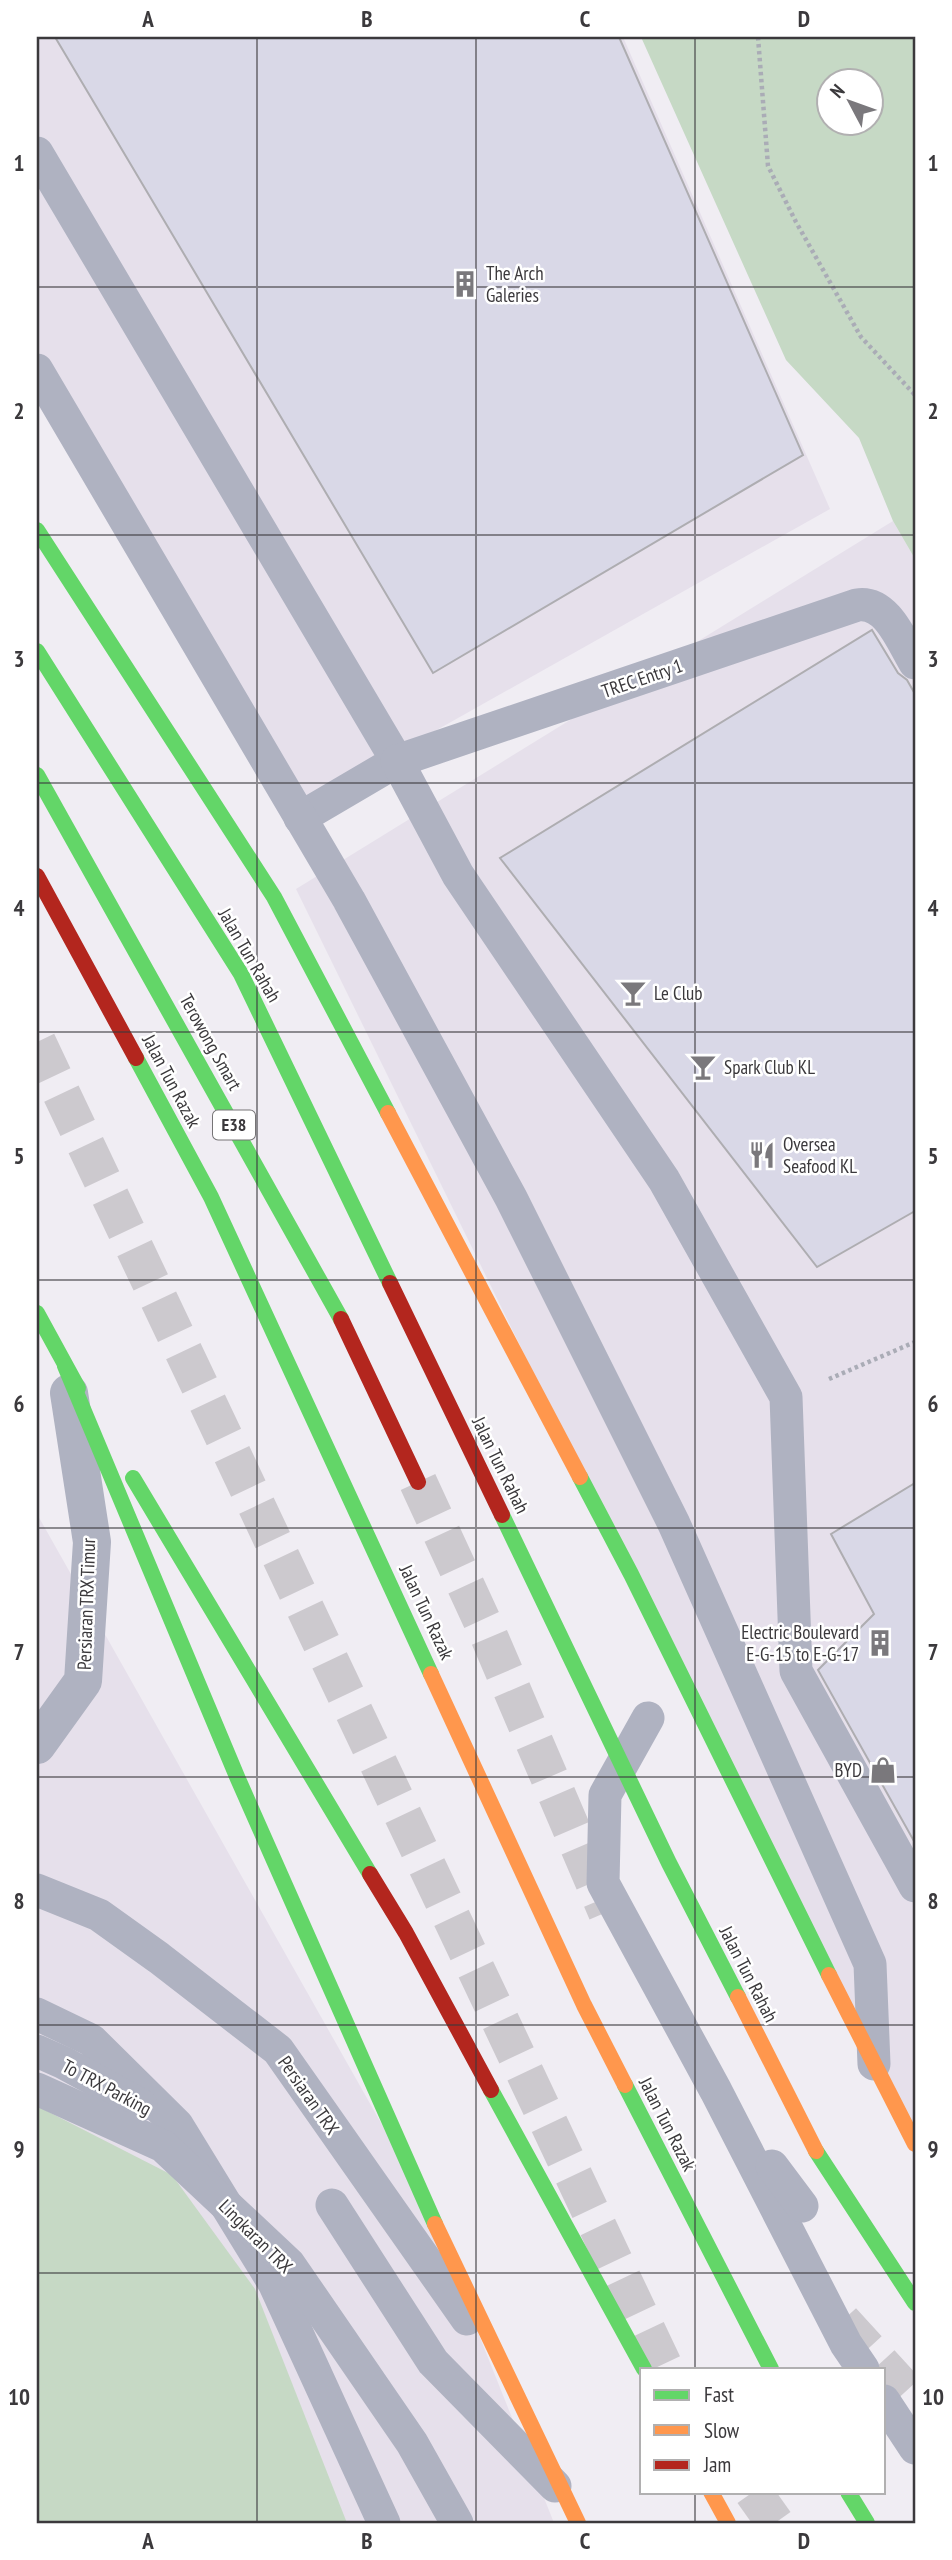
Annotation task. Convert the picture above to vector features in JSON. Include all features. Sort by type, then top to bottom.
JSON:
[{"type":"main road","points":[[37,530],[274,897],[632,1574],[874,2066],[911,2124]]},
{"type":"main road","name":"Jalan Tun Rahah","points":[[37,651],[241,974],[675,1875],[817,2151],[915,2304]]},
{"type":"main road","name":"Terowong Smart","points":[[37,775],[353,1339],[418,1482]]},
{"type":"main road","name":"Jalan Tun Razak","points":[[37,876],[211,1196],[584,2005],[770,2368]]},
{"type":"main road","points":[[37,1313],[65,1366],[406,1933],[642,2368]]},
{"type":"main road","points":[[65,1366],[180,1642],[416,2185],[572,2511]]},
{"type":"main road","points":[[712,2494],[728,2523]]},
{"type":"main road","points":[[849,2494],[867,2523]]},
{"type":"street","name":"Persiaran TRX Timur","points":[[37,1745],[83,1681],[92,1542],[65,1366]]},
{"type":"lane","points":[[37,153],[397,761],[458,875],[664,1180],[786,1397],[796,1671],[915,1886]]},
{"type":"lane","points":[[37,370],[349,900],[511,1198],[674,1524],[870,1964],[874,2066]]},
{"type":"lane","name":"TREC Entry 1","points":[[300,818],[397,761],[857,605],[866,603],[885,614],[915,663]]},
{"type":"lane","points":[[648,1718],[605,1795],[603,1883],[716,2091],[846,2344],[862,2368]]},
{"type":"lane","name":"Persiaran TRX","points":[[37,1890],[99,1915],[278,2050],[509,2378]]},
{"type":"lane","points":[[37,2014],[91,2040],[177,2125],[274,2283],[384,2523]]},
{"type":"lane","name":"To TRX Parking","points":[[37,2051],[177,2125]]},
{"type":"lane","name":"Lingkaran TRX","points":[[37,2089],[163,2146],[289,2264],[412,2443],[457,2523]]},
{"type":"lane","points":[[716,2091],[802,2206]]},
{"type":"lane","points":[[332,2205],[433,2362],[572,2511]]},
{"type":"lane","points":[[886,2404],[915,2448]]},
{"type":"path","points":[[758,37],[768,166],[860,337],[915,395]]},
{"type":"path","points":[[786,1397],[915,1342]]},
{"type":"shaded area","name":"The Arch Galeries","points":[[37,37],[623,37],[830,509],[298,808],[37,384]]},
{"type":"shaded area","points":[[893,521],[915,559],[915,2150],[296,889]]},
{"type":"shaded area","points":[[37,1514],[416,2185],[431,2215],[554,2523],[37,2523]]},
{"type":"green space","points":[[641,37],[915,37],[915,559],[893,521],[859,438],[786,360]]},
{"type":"green space","points":[[37,2106],[172,2175],[255,2289],[347,2523],[37,2523]]},
{"type":"building","name":"The Arch Galeries","points":[[55,37],[619,37],[803,455],[433,673]]},
{"type":"building","points":[[872,630],[898,673],[907,680],[915,694],[915,1211],[817,1267],[500,858]]},
{"type":"building","name":"Electric Boulevard E-G-15 to E-G-17","points":[[915,1483],[915,1843],[818,1670],[874,1614],[831,1534]]},
{"type":"tunnel","points":[[37,1042],[665,2368]]},
{"type":"tunnel","points":[[418,1482],[488,1634],[607,1912]]},
{"type":"tunnel","points":[[842,2321],[885,2368]]},
{"type":"tunnel","points":[[886,2369],[915,2401]]},
{"type":"tunnel","points":[[754,2494],[775,2523]]},
{"type":"traffic: fast","points":[[37,530],[274,897],[388,1113]]},
{"type":"traffic: fast","points":[[37,651],[241,974],[390,1283]]},
{"type":"traffic: fast","points":[[37,775],[341,1319]]},
{"type":"traffic: fast","points":[[136,1058],[211,1197],[431,1674]]},
{"type":"traffic: fast","points":[[37,1313],[78,1388]]},
{"type":"traffic: fast","points":[[65,1366],[238,1779],[435,2224]]},
{"type":"traffic: fast","points":[[580,1477],[631,1574],[829,1975]]},
{"type":"traffic: fast","points":[[133,1478],[370,1874]]},
{"type":"traffic: fast","points":[[502,1515],[669,1863],[738,1997]]},
{"type":"traffic: fast","points":[[625,2085],[770,2368]]},
{"type":"traffic: fast","points":[[491,2090],[643,2368]]},
{"type":"traffic: fast","points":[[816,2151],[915,2303]]},
{"type":"traffic: fast","points":[[849,2494],[867,2523]]},
{"type":"traffic: slow","points":[[388,1113],[580,1477]]},
{"type":"traffic: slow","points":[[431,1674],[584,2005],[625,2085]]},
{"type":"traffic: slow","points":[[829,1975],[915,2144]]},
{"type":"traffic: slow","points":[[738,1997],[816,2151]]},
{"type":"traffic: slow","points":[[435,2224],[578,2523]]},
{"type":"traffic: slow","points":[[712,2494],[728,2523]]},
{"type":"traffic: jam","points":[[37,876],[136,1058]]},
{"type":"traffic: jam","points":[[390,1283],[502,1515]]},
{"type":"traffic: jam","points":[[341,1319],[418,1482]]},
{"type":"traffic: jam","points":[[370,1874],[406,1933],[491,2090]]},
{"type":"place","name":"The Arch Galeries","points":[[465,284]]},
{"type":"place","name":"Le Club","points":[[633,993]]},
{"type":"place","name":"Spark Club KL","points":[[703,1067]]},
{"type":"place","name":"Oversea Seafood KL","points":[[762,1155]]},
{"type":"place","name":"Electric Boulevard E-G-15 to E-G-17","points":[[880,1643]]},
{"type":"place","name":"BYD","points":[[883,1770]]}]
